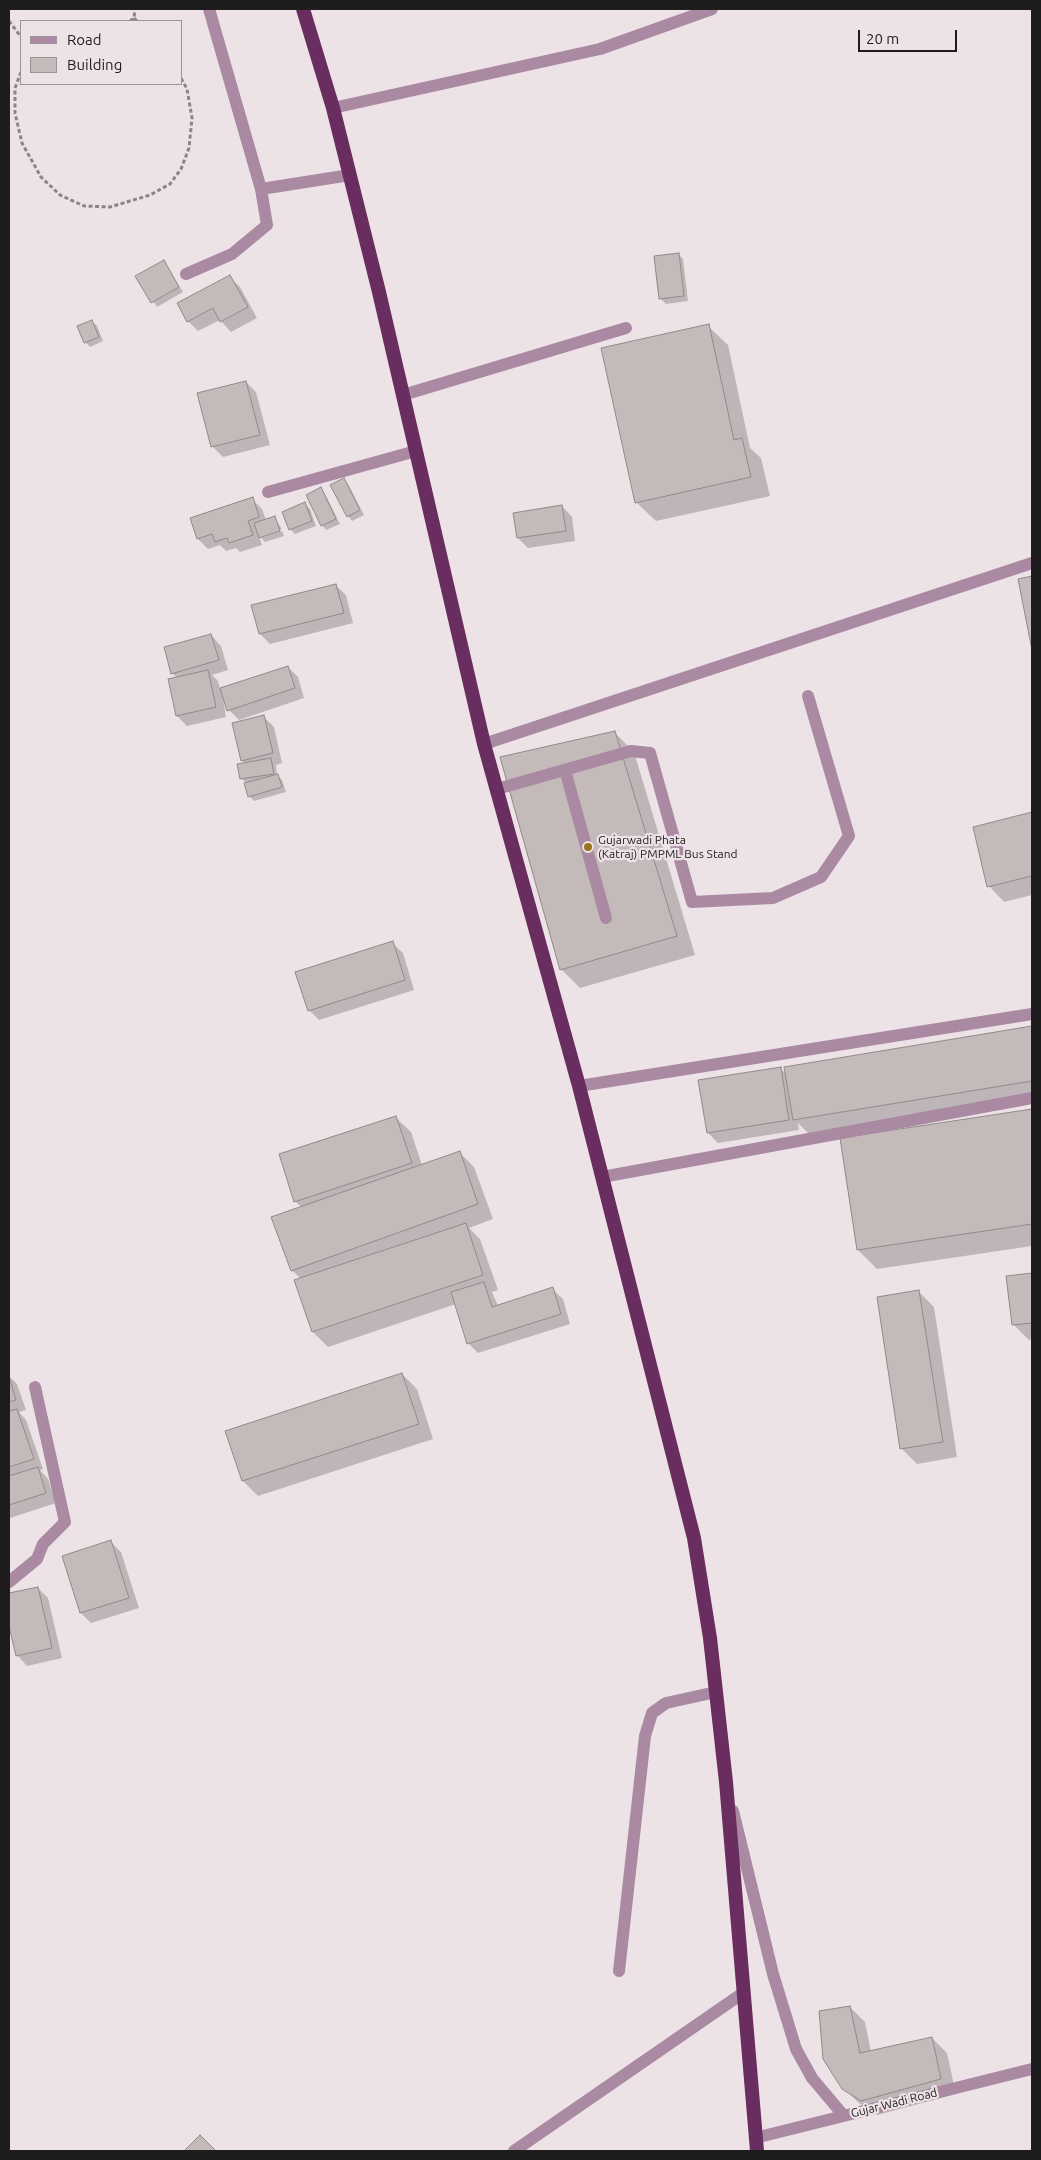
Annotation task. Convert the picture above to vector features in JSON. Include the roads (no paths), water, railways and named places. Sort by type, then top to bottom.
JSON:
[{"type":"highway","points":[[303,9],[333,108],[350,175],[484,744],[579,1086],[694,1538],[716,1692],[726,1782],[756,2145]]},
{"type":"street","points":[[186,274],[232,254],[267,225],[261,189],[209,9]]},
{"type":"street","points":[[333,108],[600,49],[712,9]]},
{"type":"street","points":[[261,189],[350,175]]},
{"type":"street","points":[[403,395],[626,328]]},
{"type":"street","points":[[268,492],[416,451]]},
{"type":"street","points":[[484,744],[1032,562]]},
{"type":"street","points":[[497,789],[631,751],[650,753],[692,902],[773,898],[821,877],[849,836],[808,696]]},
{"type":"street","points":[[565,770],[606,918]]},
{"type":"street","points":[[579,1086],[1032,1014]]},
{"type":"street","points":[[602,1177],[1032,1098]]},
{"type":"street","points":[[9,1582],[37,1558],[42,1544],[65,1522],[35,1387]]},
{"type":"street","points":[[618,1971],[645,1736],[652,1713],[666,1703],[716,1692]]},
{"type":"street","points":[[726,1782],[773,1974],[796,2049],[812,2078],[844,2116]]},
{"type":"street","points":[[514,2151],[743,1993]]},
{"type":"street","name":"Gujar Wadi Road","points":[[756,2145],[844,2116],[1032,2069]]},
{"type":"place","name":"Gujarwadi Phata (Katraj) PMPML Bus Stand","points":[[588,847]]}]
